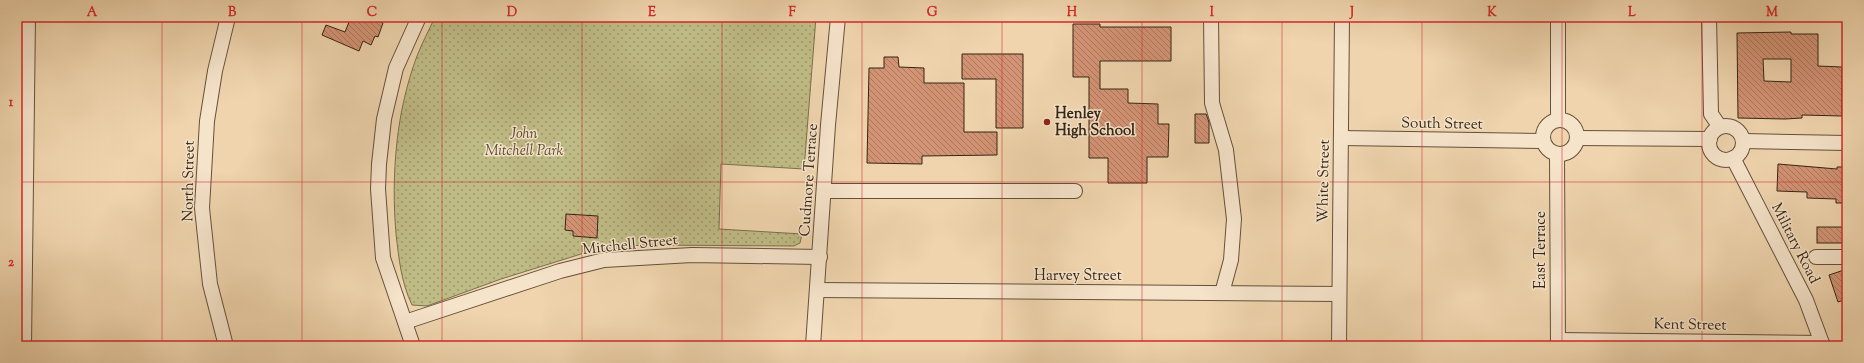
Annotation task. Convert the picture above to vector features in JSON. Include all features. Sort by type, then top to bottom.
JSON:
[{"type":"street","points":[[24,346],[22,125],[28,17]]},
{"type":"street","name":"North Street","points":[[226,346],[210,284],[202,208],[207,121],[215,71],[228,17]]},
{"type":"street","points":[[413,346],[383,258],[378,189],[384,119],[396,68],[419,17]]},
{"type":"street","name":"Cudmore Terrace","points":[[812,346],[820,256],[828,125],[838,17]]},
{"type":"street","points":[[1210,17],[1212,103],[1226,150],[1234,219],[1231,260],[1222,293]]},
{"type":"street","name":"White Street","points":[[1339,346],[1342,17]]},
{"type":"street","points":[[1558,17],[1558,120]]},
{"type":"street","points":[[1709,17],[1711,114],[1720,127]]},
{"type":"street","points":[[1558,120],[1563,121],[1573,127],[1577,138],[1571,150],[1562,155],[1548,150],[1542,141],[1542,135],[1547,125],[1558,120]]},
{"type":"street","points":[[1720,127],[1731,127],[1740,134],[1743,141],[1741,150],[1733,158],[1725,159],[1714,155],[1710,150],[1710,139],[1712,134],[1720,127]]},
{"type":"street","name":"South Street","points":[[1341,138],[1542,141]]},
{"type":"street","points":[[1577,138],[1710,139]]},
{"type":"street","points":[[1743,141],[1847,143]]},
{"type":"street","name":"East Terrace","points":[[1557,154],[1558,343]]},
{"type":"street","name":"Military Road","points":[[1733,158],[1806,300],[1823,344]]},
{"type":"street","points":[[824,191],[1075,191]]},
{"type":"street","name":"Mitchell Street","points":[[405,322],[560,271],[604,260],[692,255],[820,256]]},
{"type":"street","points":[[1816,257],[1847,257]]},
{"type":"street","name":"Harvey Street","points":[[817,290],[1339,294]]},
{"type":"street","name":"Kent Street","points":[[1558,343],[1823,344]]},
{"type":"green space","name":"John Mitchell Park","points":[[435,17],[816,17],[804,169],[721,164],[719,229],[802,234],[800,243],[794,246],[640,245],[581,254],[501,279],[427,306],[412,305],[403,279],[398,252],[394,189],[395,167],[404,99],[419,51]]},
{"type":"building","points":[[351,17],[369,17],[383,23],[378,37],[375,36],[371,45],[363,41],[359,51],[322,35],[326,25],[345,32]]},
{"type":"building","points":[[1073,24],[1100,24],[1100,27],[1171,27],[1171,61],[1100,61],[1100,89],[1128,89],[1128,103],[1158,104],[1158,124],[1169,124],[1168,157],[1147,157],[1147,183],[1108,183],[1108,158],[1089,158],[1089,77],[1073,77]]},
{"type":"building","points":[[1791,32],[1791,34],[1818,34],[1818,66],[1842,67],[1842,116],[1802,115],[1802,118],[1785,119],[1738,118],[1737,33]],"holes":[[[1763,59],[1791,59],[1791,82],[1764,81]]]},
{"type":"building","points":[[962,54],[1023,54],[1023,128],[996,128],[996,79],[962,79]]},
{"type":"building","points":[[884,57],[898,57],[899,67],[924,68],[924,83],[964,83],[964,132],[997,132],[997,155],[922,156],[922,164],[867,163],[869,68],[884,68]]},
{"type":"building","points":[[1195,114],[1206,114],[1209,122],[1209,143],[1195,143]]},
{"type":"building","points":[[1778,164],[1837,169],[1837,167],[1847,167],[1847,203],[1836,203],[1836,199],[1807,198],[1807,192],[1777,191]]},
{"type":"building","points":[[566,214],[598,216],[597,238],[573,236],[573,231],[565,230]]},
{"type":"building","points":[[1817,227],[1847,227],[1847,243],[1817,243]]},
{"type":"building","points":[[1847,269],[1847,299],[1838,302],[1829,275]]},
{"type":"place","name":"Henley High School","points":[[1047,122]]}]
